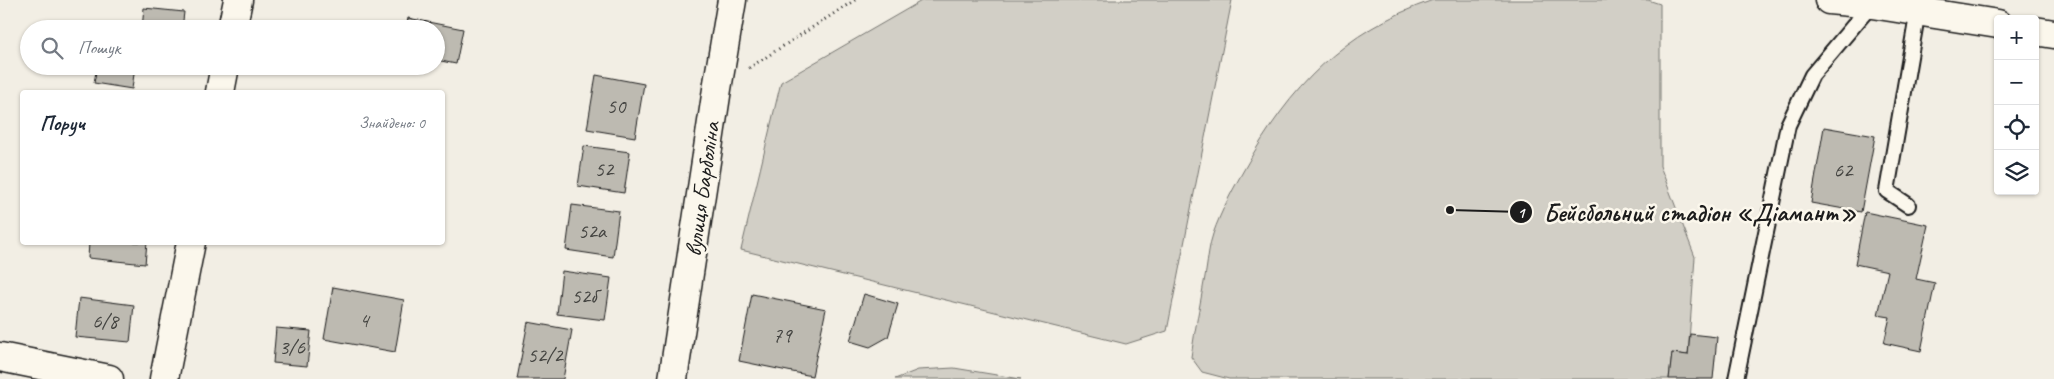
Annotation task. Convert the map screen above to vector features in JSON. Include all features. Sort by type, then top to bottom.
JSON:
[{"type":"street","points":[[234,20],[238,0]]},
{"type":"street","name":"вулиця Барболіна","points":[[673,379],[716,89],[732,0]]},
{"type":"street","points":[[1829,0],[1872,2],[1994,23]]},
{"type":"street","points":[[2039,32],[2054,34]]},
{"type":"street","points":[[220,90],[223,75]]},
{"type":"street","points":[[164,379],[190,245]]},
{"type":"street","points":[[0,357],[109,379]]},
{"type":"lane","points":[[1736,379],[1788,126],[1812,75],[1872,2]]},
{"type":"lane","points":[[1908,205],[1887,191],[1918,10]]},
{"type":"path","points":[[716,89],[855,0]]},
{"type":"shaded area","points":[[923,0],[1232,0],[1167,331],[1126,344],[741,250],[781,82]]},
{"type":"shaded area","points":[[1433,0],[1648,0],[1660,4],[1660,166],[1695,257],[1688,355],[1672,353],[1669,379],[1229,379],[1202,372],[1191,357],[1213,234],[1232,192],[1262,139],[1301,87],[1322,65],[1346,45],[1372,28],[1401,13]]},
{"type":"shaded area","points":[[954,368],[1021,379],[895,379],[918,370]]},
{"type":"building","points":[[144,8],[184,12],[183,20],[143,20]]},
{"type":"building","points":[[445,25],[463,29],[456,64],[445,62]]},
{"type":"building","points":[[95,75],[134,75],[132,89],[94,83]]},
{"type":"building","points":[[596,75],[644,84],[635,137],[587,129]]},
{"type":"building","points":[[1824,127],[1875,136],[1861,212],[1811,203]]},
{"type":"building","points":[[584,146],[630,152],[624,193],[578,186]]},
{"type":"building","points":[[572,205],[619,211],[613,257],[566,250]]},
{"type":"building","points":[[1865,212],[1928,225],[1916,279],[1935,283],[1921,351],[1884,343],[1890,317],[1878,315],[1888,271],[1855,264]]},
{"type":"building","points":[[89,245],[147,245],[145,264],[88,258]]},
{"type":"building","points":[[562,271],[611,278],[605,320],[557,314]]},
{"type":"building","points":[[333,287],[404,300],[395,352],[324,339]]},
{"type":"building","points":[[752,294],[826,309],[812,376],[739,361]]},
{"type":"building","points":[[864,294],[898,304],[888,337],[870,347],[850,341]]},
{"type":"building","points":[[79,298],[134,305],[130,342],[75,337]]},
{"type":"building","points":[[528,322],[572,330],[563,379],[517,379]]},
{"type":"building","points":[[276,328],[311,331],[307,366],[273,363]]},
{"type":"building","points":[[1690,334],[1717,337],[1713,379],[1669,379],[1672,353],[1688,355]]},
{"type":"place","name":"Бейсбольний стадіон «Діамант»","points":[[1450,210]]}]
